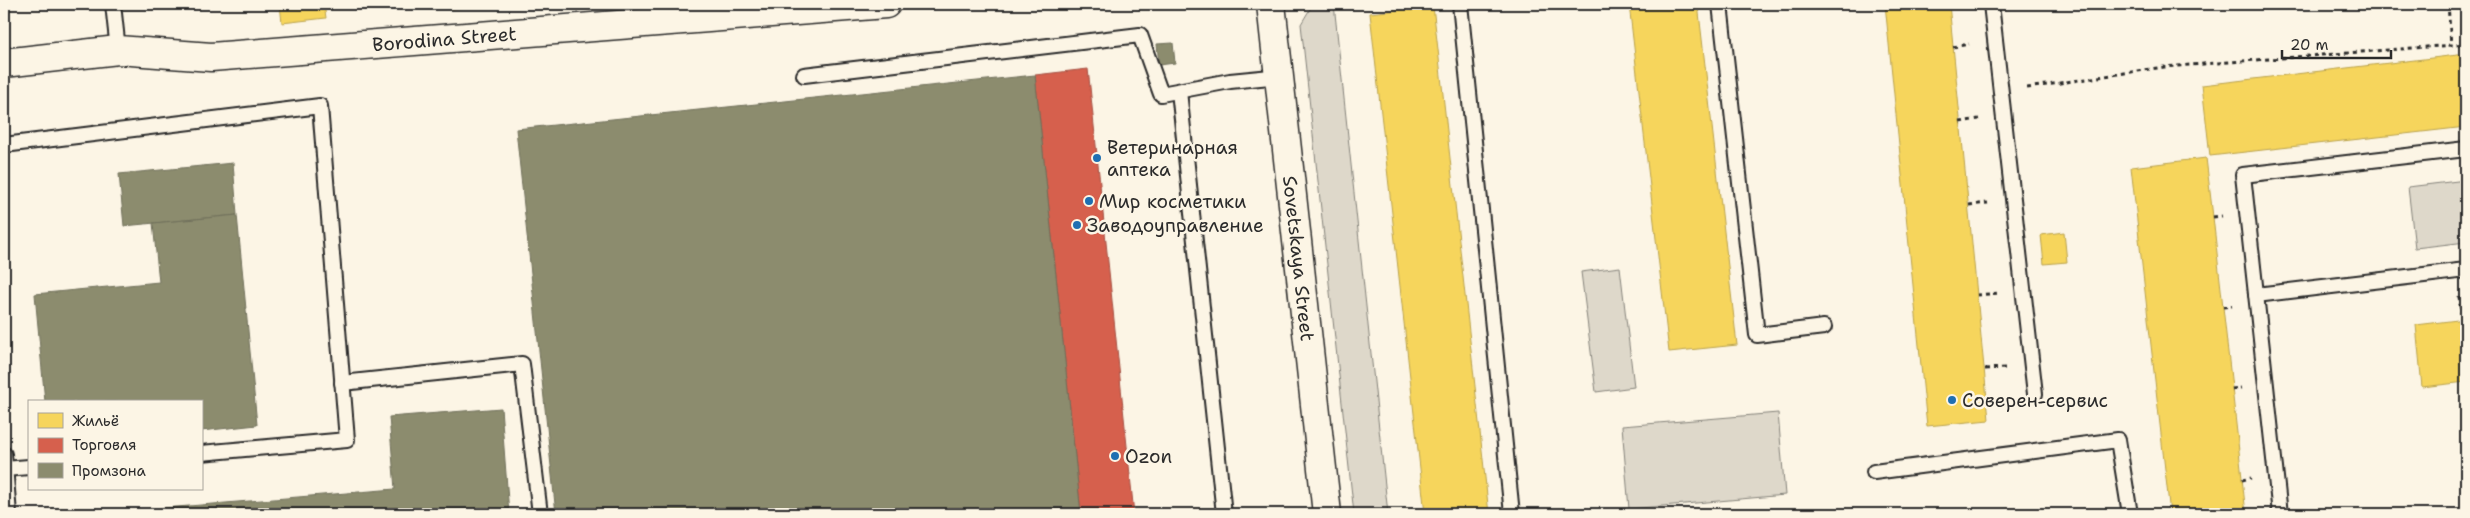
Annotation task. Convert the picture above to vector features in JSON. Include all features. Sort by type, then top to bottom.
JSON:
[{"type":"street","name":"Borodina Street","points":[[4,63],[118,50],[211,57],[886,4]]},
{"type":"street","name":"Sovetskaya Street","points":[[1271,4],[1327,514]]},
{"type":"lane","points":[[113,4],[118,50]]},
{"type":"lane","points":[[1460,4],[1512,514]]},
{"type":"lane","points":[[1720,4],[1757,335],[1824,327]]},
{"type":"lane","points":[[1991,4],[2035,394]]},
{"type":"lane","points":[[804,75],[1140,35],[1161,94],[1230,81],[1280,76]]},
{"type":"lane","points":[[1179,91],[1224,514]]},
{"type":"lane","points":[[4,145],[320,106],[347,440],[202,453]]},
{"type":"lane","points":[[2280,514],[2243,175],[2466,149]]},
{"type":"lane","points":[[2256,295],[2466,270]]},
{"type":"lane","points":[[342,383],[522,364],[540,514]]},
{"type":"lane","points":[[1874,472],[2118,440],[2130,514]]},
{"type":"lane","points":[[4,454],[9,514]]},
{"type":"lane","points":[[5,469],[28,467]]},
{"type":"path","points":[[2448,4],[2451,45]]},
{"type":"path","points":[[2001,92],[2164,67],[2466,44]]},
{"type":"shaded area","points":[[1313,4],[1334,4],[1388,514],[1354,514],[1301,24]]},
{"type":"shaded area","points":[[2466,180],[2466,242],[2415,248],[2408,187]]},
{"type":"shaded area","points":[[1620,267],[1634,387],[1596,392],[1581,272]]},
{"type":"shaded area","points":[[1778,413],[1785,495],[1629,509],[1622,426]]},
{"type":"building: Жильё","points":[[280,4],[324,4],[326,18],[282,23]]},
{"type":"building: Жильё","points":[[379,4],[415,4],[416,5],[380,9]]},
{"type":"building: Жильё","points":[[451,4],[483,4],[452,9]]},
{"type":"building: Жильё","points":[[1629,4],[1698,4],[1737,345],[1669,352]]},
{"type":"building: Жильё","points":[[1885,4],[1949,4],[1989,420],[1927,426]]},
{"type":"building: Жильё","points":[[1433,6],[1489,514],[1425,514],[1370,13]]},
{"type":"building: Жильё","points":[[2466,54],[2466,127],[2210,156],[2202,85]]},
{"type":"building: Жильё","points":[[2206,158],[2246,514],[2170,514],[2131,167]]},
{"type":"building: Жильё","points":[[2064,232],[2067,262],[2044,264],[2041,235]]},
{"type":"building: Жильё","points":[[2466,319],[2466,382],[2422,387],[2416,325]]},
{"type":"building: Торговля","name":"Заводоуправление","points":[[1088,69],[1134,514],[1081,514],[1035,75]]},
{"type":"building: Промзона","points":[[1173,43],[1175,63],[1159,65],[1157,44]]},
{"type":"building: Промзона","points":[[1035,75],[1081,514],[556,514],[516,129]]},
{"type":"building: Промзона","points":[[233,163],[237,215],[124,226],[119,174]]},
{"type":"building: Промзона","points":[[237,215],[257,425],[202,431],[202,400],[45,400],[35,294],[159,282],[153,223]]},
{"type":"building: Промзона","points":[[501,408],[509,514],[92,514],[395,489],[389,417]]},
{"type":"place","name":"Ветеринарная аптека","points":[[1097,158]]},
{"type":"place","name":"Мир косметики","points":[[1089,201]]},
{"type":"place","name":"Заводоуправление","points":[[1077,225]]},
{"type":"place","name":"Соверен-сервис","points":[[1952,400]]},
{"type":"place","name":"Ozon","points":[[1115,456]]}]
